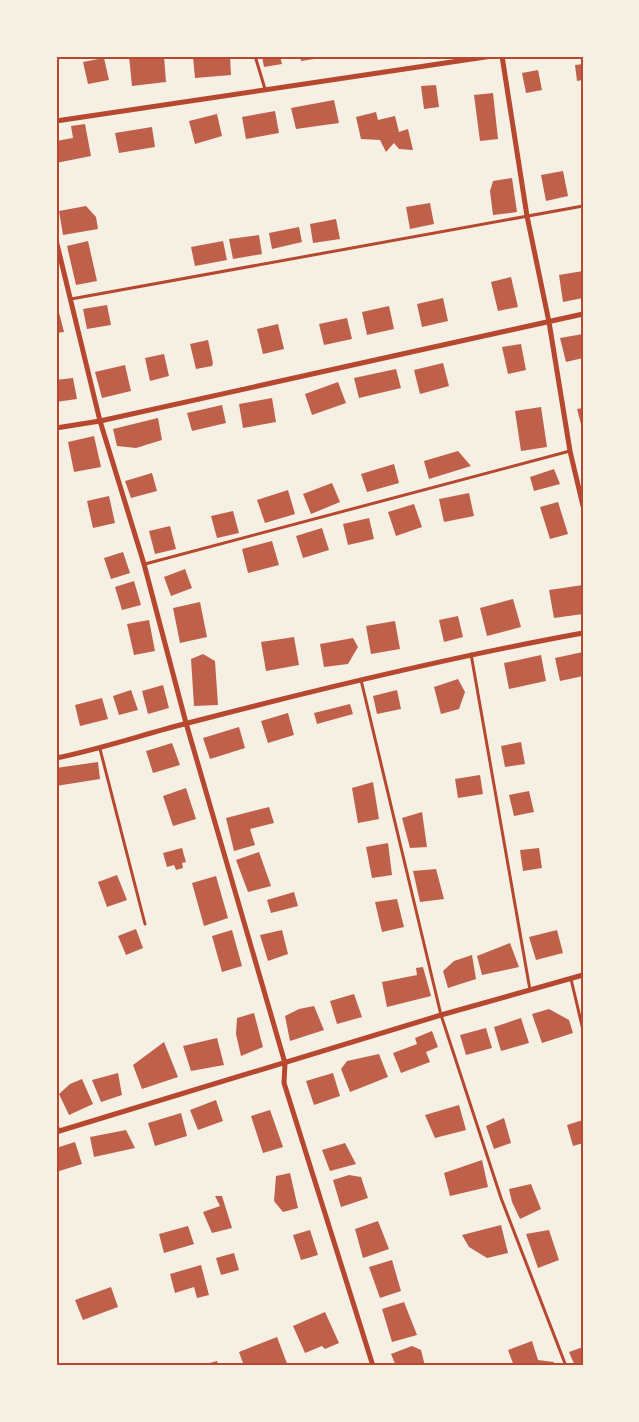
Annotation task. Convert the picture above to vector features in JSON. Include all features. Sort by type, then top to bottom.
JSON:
[{"type":"street","points":[[56,122],[492,56]]},
{"type":"street","points":[[502,56],[527,216],[549,322],[570,451],[583,506]]},
{"type":"street","points":[[56,240],[100,421],[144,564],[186,723],[285,1063],[284,1083],[373,1366]]},
{"type":"street","points":[[56,428],[100,421],[583,314]]},
{"type":"street","points":[[56,758],[100,749],[186,723],[471,653],[583,633]]},
{"type":"street","points":[[58,1132],[442,1015],[583,975]]},
{"type":"lane","points":[[255,56],[265,90]]},
{"type":"lane","points":[[70,299],[583,206]]},
{"type":"lane","points":[[144,564],[570,451]]},
{"type":"lane","points":[[471,653],[531,990]]},
{"type":"lane","points":[[360,680],[442,1015],[501,1198],[566,1366]]},
{"type":"lane","points":[[100,749],[145,924]]},
{"type":"lane","points":[[570,979],[583,1030]]},
{"type":"lane","points":[[56,1121],[58,1132]]},
{"type":"building","points":[[129,56],[164,56],[166,82],[132,86]]},
{"type":"building","points":[[230,56],[231,75],[195,78],[193,57]]},
{"type":"building","points":[[262,56],[280,56],[282,64],[264,67]]},
{"type":"building","points":[[300,56],[327,56],[327,57],[301,61]]},
{"type":"building","points":[[104,58],[109,80],[88,84],[83,62]]},
{"type":"building","points":[[583,64],[583,80],[577,81],[575,65]]},
{"type":"building","points":[[538,70],[542,90],[526,93],[522,73]]},
{"type":"building","points":[[436,85],[439,107],[424,109],[421,86]]},
{"type":"building","points":[[493,93],[498,139],[480,141],[474,95]]},
{"type":"building","points":[[334,100],[339,123],[296,129],[291,108]]},
{"type":"building","points":[[275,111],[279,133],[246,139],[242,117]]},
{"type":"building","points":[[376,112],[378,120],[395,116],[399,132],[408,129],[413,150],[399,149],[394,143],[386,152],[380,140],[361,139],[356,117]]},
{"type":"building","points":[[217,114],[222,136],[195,144],[189,121]]},
{"type":"building","points":[[85,124],[91,156],[56,163],[56,141],[73,138],[71,126]]},
{"type":"building","points":[[152,127],[155,147],[119,153],[115,133]]},
{"type":"building","points":[[563,171],[568,196],[546,201],[541,175]]},
{"type":"building","points":[[512,178],[517,212],[493,215],[490,191],[493,181]]},
{"type":"building","points":[[430,203],[434,224],[410,229],[406,207]]},
{"type":"building","points":[[86,206],[96,217],[98,229],[63,235],[59,211]]},
{"type":"building","points":[[336,219],[340,239],[313,243],[310,224]]},
{"type":"building","points":[[299,227],[302,242],[272,249],[269,233]]},
{"type":"building","points":[[259,235],[262,254],[233,259],[229,239]]},
{"type":"building","points":[[88,241],[97,281],[76,285],[67,246]]},
{"type":"building","points":[[223,241],[227,260],[195,266],[191,247]]},
{"type":"building","points":[[583,271],[583,298],[563,302],[559,275]]},
{"type":"building","points":[[511,277],[518,307],[498,311],[491,282]]},
{"type":"building","points":[[443,298],[448,321],[422,327],[417,304]]},
{"type":"building","points":[[56,301],[64,332],[56,333]]},
{"type":"building","points":[[107,305],[111,325],[87,329],[83,309]]},
{"type":"building","points":[[389,306],[394,329],[367,335],[362,312]]},
{"type":"building","points":[[347,318],[352,339],[324,345],[319,324]]},
{"type":"building","points":[[278,324],[284,349],[263,354],[257,329]]},
{"type":"building","points":[[583,334],[583,358],[566,362],[560,338]]},
{"type":"building","points":[[208,340],[212,366],[196,369],[190,344]]},
{"type":"building","points":[[521,344],[526,370],[508,374],[502,347]]},
{"type":"building","points":[[164,354],[169,376],[150,381],[145,358]]},
{"type":"building","points":[[443,363],[449,386],[420,394],[414,370]]},
{"type":"building","points":[[125,365],[131,391],[102,398],[95,372]]},
{"type":"building","points":[[396,369],[401,388],[359,398],[354,378]]},
{"type":"building","points":[[73,378],[77,399],[56,402],[56,380]]},
{"type":"building","points":[[338,382],[346,403],[312,415],[305,394]]},
{"type":"building","points":[[272,398],[276,422],[243,428],[239,404]]},
{"type":"building","points":[[222,405],[226,423],[192,431],[187,413]]},
{"type":"building","points":[[541,407],[547,447],[521,451],[515,411]]},
{"type":"building","points":[[583,408],[583,428],[582,428],[577,409]]},
{"type":"building","points":[[158,418],[162,440],[136,448],[117,446],[113,429]]},
{"type":"building","points":[[94,436],[101,467],[74,472],[68,442]]},
{"type":"building","points":[[458,451],[471,466],[429,479],[424,461]]},
{"type":"building","points":[[394,464],[399,483],[367,492],[361,474]]},
{"type":"building","points":[[554,469],[560,484],[534,491],[530,477]]},
{"type":"building","points":[[152,473],[157,491],[131,498],[125,481]]},
{"type":"building","points":[[332,483],[340,502],[311,514],[303,494]]},
{"type":"building","points":[[288,490],[295,514],[265,523],[257,500]]},
{"type":"building","points":[[469,493],[474,516],[444,522],[439,499]]},
{"type":"building","points":[[109,496],[115,523],[93,528],[87,501]]},
{"type":"building","points":[[558,502],[568,534],[550,539],[540,507]]},
{"type":"building","points":[[414,504],[422,527],[396,536],[388,512]]},
{"type":"building","points":[[233,511],[239,533],[217,538],[211,516]]},
{"type":"building","points":[[369,518],[374,539],[348,545],[343,524]]},
{"type":"building","points":[[170,526],[176,549],[155,554],[149,531]]},
{"type":"building","points":[[322,528],[329,550],[303,558],[296,536]]},
{"type":"building","points":[[272,541],[279,565],[248,573],[242,549]]},
{"type":"building","points":[[123,552],[130,573],[111,579],[104,558]]},
{"type":"building","points":[[185,569],[192,588],[171,596],[164,577]]},
{"type":"building","points":[[134,581],[141,605],[122,610],[115,587]]},
{"type":"building","points":[[583,585],[583,614],[554,618],[549,590]]},
{"type":"building","points":[[513,599],[521,627],[487,636],[480,608]]},
{"type":"building","points":[[200,602],[207,637],[180,643],[173,608]]},
{"type":"building","points":[[458,616],[463,637],[444,642],[439,620]]},
{"type":"building","points":[[149,620],[155,651],[134,655],[127,624]]},
{"type":"building","points":[[395,621],[400,649],[371,654],[366,626]]},
{"type":"building","points":[[294,637],[299,665],[266,671],[261,642]]},
{"type":"building","points":[[353,638],[358,647],[348,664],[324,667],[320,644]]},
{"type":"building","points":[[583,652],[583,676],[560,681],[555,658]]},
{"type":"building","points":[[203,654],[215,661],[218,705],[194,706],[191,659]]},
{"type":"building","points":[[541,655],[546,681],[509,689],[504,663]]},
{"type":"building","points":[[458,679],[465,692],[459,709],[441,714],[434,687]]},
{"type":"building","points":[[163,685],[169,708],[148,714],[142,691]]},
{"type":"building","points":[[131,690],[138,710],[119,715],[113,696]]},
{"type":"building","points":[[397,690],[401,709],[377,714],[373,696]]},
{"type":"building","points":[[102,698],[108,719],[80,726],[75,705]]},
{"type":"building","points":[[350,704],[353,714],[317,724],[314,713]]},
{"type":"building","points":[[288,713],[294,735],[268,743],[261,721]]},
{"type":"building","points":[[239,727],[245,748],[210,759],[203,738]]},
{"type":"building","points":[[521,742],[525,764],[505,767],[501,746]]},
{"type":"building","points":[[172,743],[180,765],[153,773],[146,751]]},
{"type":"building","points":[[98,762],[100,779],[56,786],[56,768]]},
{"type":"building","points":[[480,775],[483,794],[458,798],[455,779]]},
{"type":"building","points":[[373,782],[379,819],[358,823],[352,788]]},
{"type":"building","points":[[186,788],[196,819],[173,826],[163,796]]},
{"type":"building","points":[[529,791],[534,812],[514,816],[509,795]]},
{"type":"building","points":[[269,807],[274,823],[250,829],[255,845],[234,851],[226,818]]},
{"type":"building","points":[[422,812],[427,847],[410,848],[402,818]]},
{"type":"building","points":[[388,843],[392,875],[372,878],[366,847]]},
{"type":"building","points":[[182,848],[186,862],[182,863],[183,868],[176,870],[174,865],[167,867],[163,853]]},
{"type":"building","points":[[539,848],[542,868],[523,871],[520,850]]},
{"type":"building","points":[[259,852],[271,886],[248,892],[236,860]]},
{"type":"building","points":[[436,869],[444,899],[420,902],[413,871]]},
{"type":"building","points":[[117,875],[127,900],[107,907],[98,882]]},
{"type":"building","points":[[216,876],[228,918],[204,926],[192,883]]},
{"type":"building","points":[[294,892],[298,906],[271,913],[267,900]]},
{"type":"building","points":[[397,899],[404,927],[382,932],[375,902]]},
{"type":"building","points":[[136,929],[143,948],[126,955],[118,936]]},
{"type":"building","points":[[232,930],[242,966],[222,972],[212,936]]},
{"type":"building","points":[[282,930],[288,954],[268,961],[260,935]]},
{"type":"building","points":[[557,930],[563,953],[536,960],[529,937]]},
{"type":"building","points":[[510,943],[519,967],[482,975],[477,956]]},
{"type":"building","points":[[472,955],[476,979],[448,988],[443,971],[454,961]]},
{"type":"building","points":[[423,967],[431,996],[387,1007],[382,982],[417,975],[416,968]]},
{"type":"building","points":[[354,994],[362,1017],[337,1024],[330,1001]]},
{"type":"building","points":[[314,1006],[324,1030],[290,1041],[285,1016],[299,1009]]},
{"type":"building","points":[[549,1009],[569,1020],[573,1033],[542,1043],[532,1014]]},
{"type":"building","points":[[254,1013],[263,1047],[241,1056],[236,1034],[237,1018]]},
{"type":"building","points":[[521,1018],[529,1043],[501,1051],[494,1027]]},
{"type":"building","points":[[486,1028],[492,1048],[466,1055],[460,1035]]},
{"type":"building","points":[[432,1031],[438,1047],[426,1052],[430,1062],[401,1073],[393,1053],[417,1044],[415,1038]]},
{"type":"building","points":[[217,1038],[224,1065],[191,1071],[183,1046]]},
{"type":"building","points":[[164,1042],[178,1077],[142,1089],[133,1065]]},
{"type":"building","points":[[379,1054],[388,1077],[350,1092],[341,1069],[347,1061]]},
{"type":"building","points":[[118,1073],[122,1095],[101,1102],[92,1080]]},
{"type":"building","points":[[333,1073],[340,1096],[314,1105],[306,1081]]},
{"type":"building","points":[[82,1079],[93,1104],[69,1115],[59,1094],[70,1084]]},
{"type":"building","points":[[216,1100],[223,1121],[198,1130],[190,1110]]},
{"type":"building","points":[[459,1105],[466,1130],[435,1138],[425,1115]]},
{"type":"building","points":[[270,1110],[283,1147],[263,1153],[251,1116]]},
{"type":"building","points":[[181,1113],[187,1136],[155,1146],[148,1123]]},
{"type":"building","points":[[504,1118],[511,1143],[494,1149],[486,1126]]},
{"type":"building","points":[[583,1120],[583,1143],[573,1146],[567,1125]]},
{"type":"building","points":[[126,1130],[135,1148],[94,1157],[90,1137]]},
{"type":"building","points":[[75,1142],[82,1164],[56,1172],[56,1148]]},
{"type":"building","points":[[345,1143],[356,1164],[330,1171],[322,1150]]},
{"type":"building","points":[[482,1160],[488,1187],[450,1196],[444,1173]]},
{"type":"building","points":[[290,1173],[298,1208],[283,1212],[274,1201],[276,1176]]},
{"type":"building","points":[[349,1175],[361,1177],[368,1198],[341,1207],[333,1180]]},
{"type":"building","points":[[531,1184],[541,1209],[520,1219],[512,1202],[509,1189]]},
{"type":"building","points":[[215,1196],[222,1196],[232,1228],[212,1233],[203,1212],[220,1206]]},
{"type":"building","points":[[378,1221],[389,1249],[363,1258],[355,1229]]},
{"type":"building","points":[[501,1225],[508,1253],[487,1258],[469,1247],[462,1235]]},
{"type":"building","points":[[188,1226],[194,1244],[164,1253],[159,1234]]},
{"type":"building","points":[[310,1230],[318,1255],[301,1260],[293,1235]]},
{"type":"building","points":[[549,1230],[559,1260],[538,1268],[526,1234]]},
{"type":"building","points":[[234,1253],[239,1270],[221,1275],[216,1258]]},
{"type":"building","points":[[392,1260],[401,1291],[380,1298],[369,1267]]},
{"type":"building","points":[[201,1265],[209,1295],[197,1298],[194,1287],[175,1293],[170,1274]]},
{"type":"building","points":[[111,1287],[118,1307],[83,1320],[75,1300]]},
{"type":"building","points":[[404,1302],[417,1335],[392,1342],[382,1309]]},
{"type":"building","points":[[325,1312],[339,1343],[325,1349],[322,1346],[305,1353],[293,1326]]},
{"type":"building","points":[[277,1337],[288,1366],[244,1366],[239,1352]]},
{"type":"building","points":[[532,1341],[538,1360],[554,1362],[554,1366],[514,1366],[508,1350]]},
{"type":"building","points":[[412,1346],[421,1350],[425,1366],[396,1366],[391,1354]]},
{"type":"building","points":[[583,1347],[583,1366],[575,1366],[569,1352]]},
{"type":"building","points":[[217,1361],[219,1366],[202,1366],[202,1365]]}]
